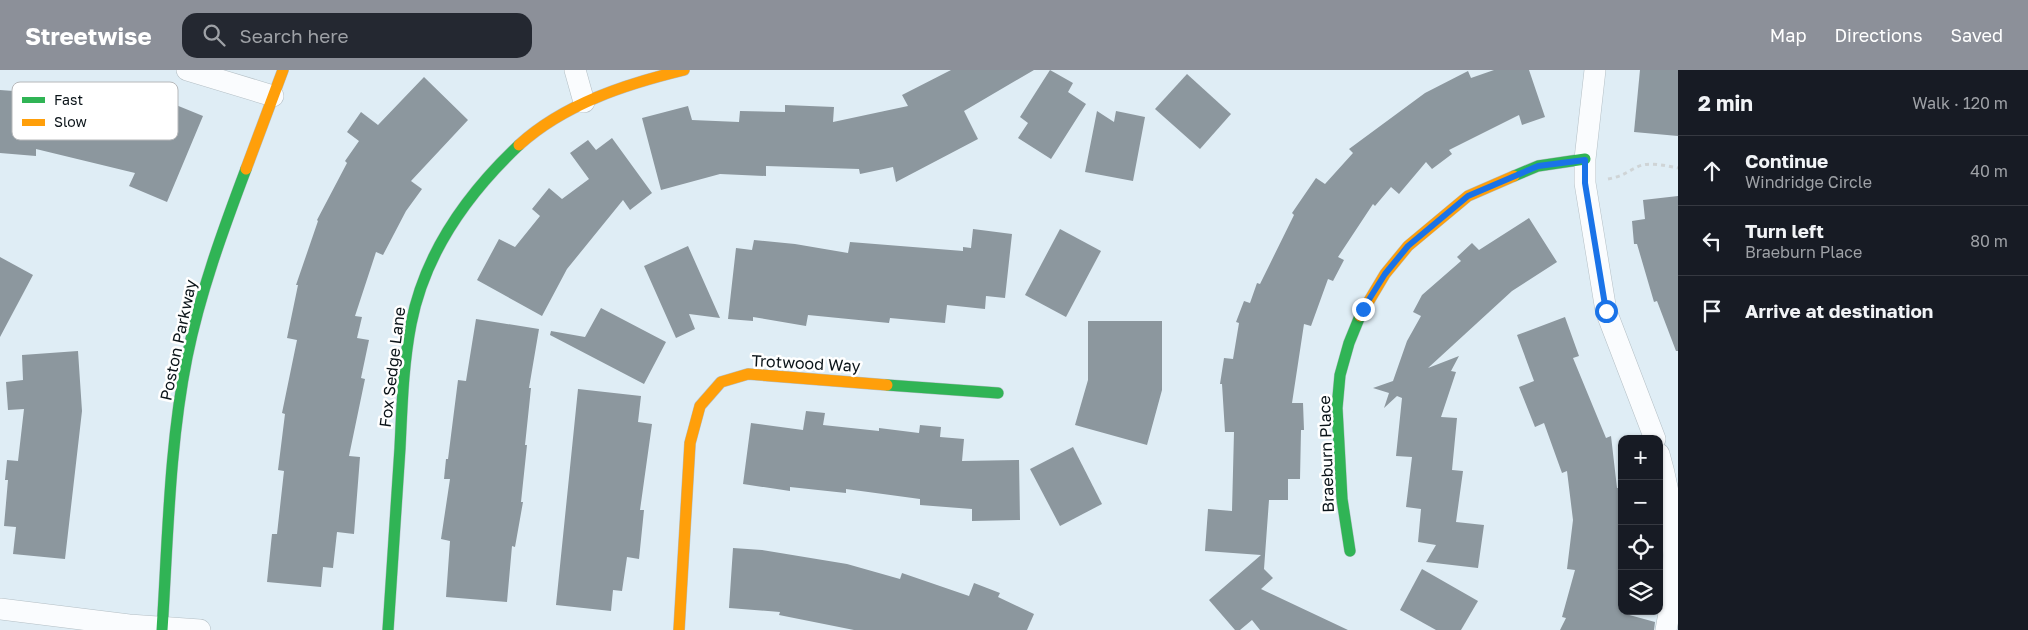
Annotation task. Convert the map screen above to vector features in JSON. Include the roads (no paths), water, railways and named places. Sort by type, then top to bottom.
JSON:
[{"type":"street","points":[[187,70],[273,96]]},
{"type":"street","name":"Poston Parkway","points":[[162,629],[176,427],[188,357],[212,263],[283,70]]},
{"type":"street","points":[[575,70],[584,102]]},
{"type":"street","name":"Fox Sedge Lane","points":[[388,630],[403,382],[412,321],[420,288],[448,228],[488,173],[531,134],[584,102],[664,74],[684,70]]},
{"type":"street","points":[[1595,70],[1585,160],[1585,183],[1606,311],[1653,435]]},
{"type":"street","name":"Braeburn Place","points":[[1350,551],[1342,499],[1337,408],[1340,375],[1349,344],[1363,309],[1385,274],[1408,246],[1468,196],[1538,166],[1585,160]]},
{"type":"street","name":"Trotwood Way","points":[[679,630],[690,443],[700,406],[721,382],[748,374],[998,393]]},
{"type":"street","points":[[1663,467],[1673,522],[1675,570],[1667,630]]},
{"type":"street","points":[[0,608],[162,629],[200,630]]}]
